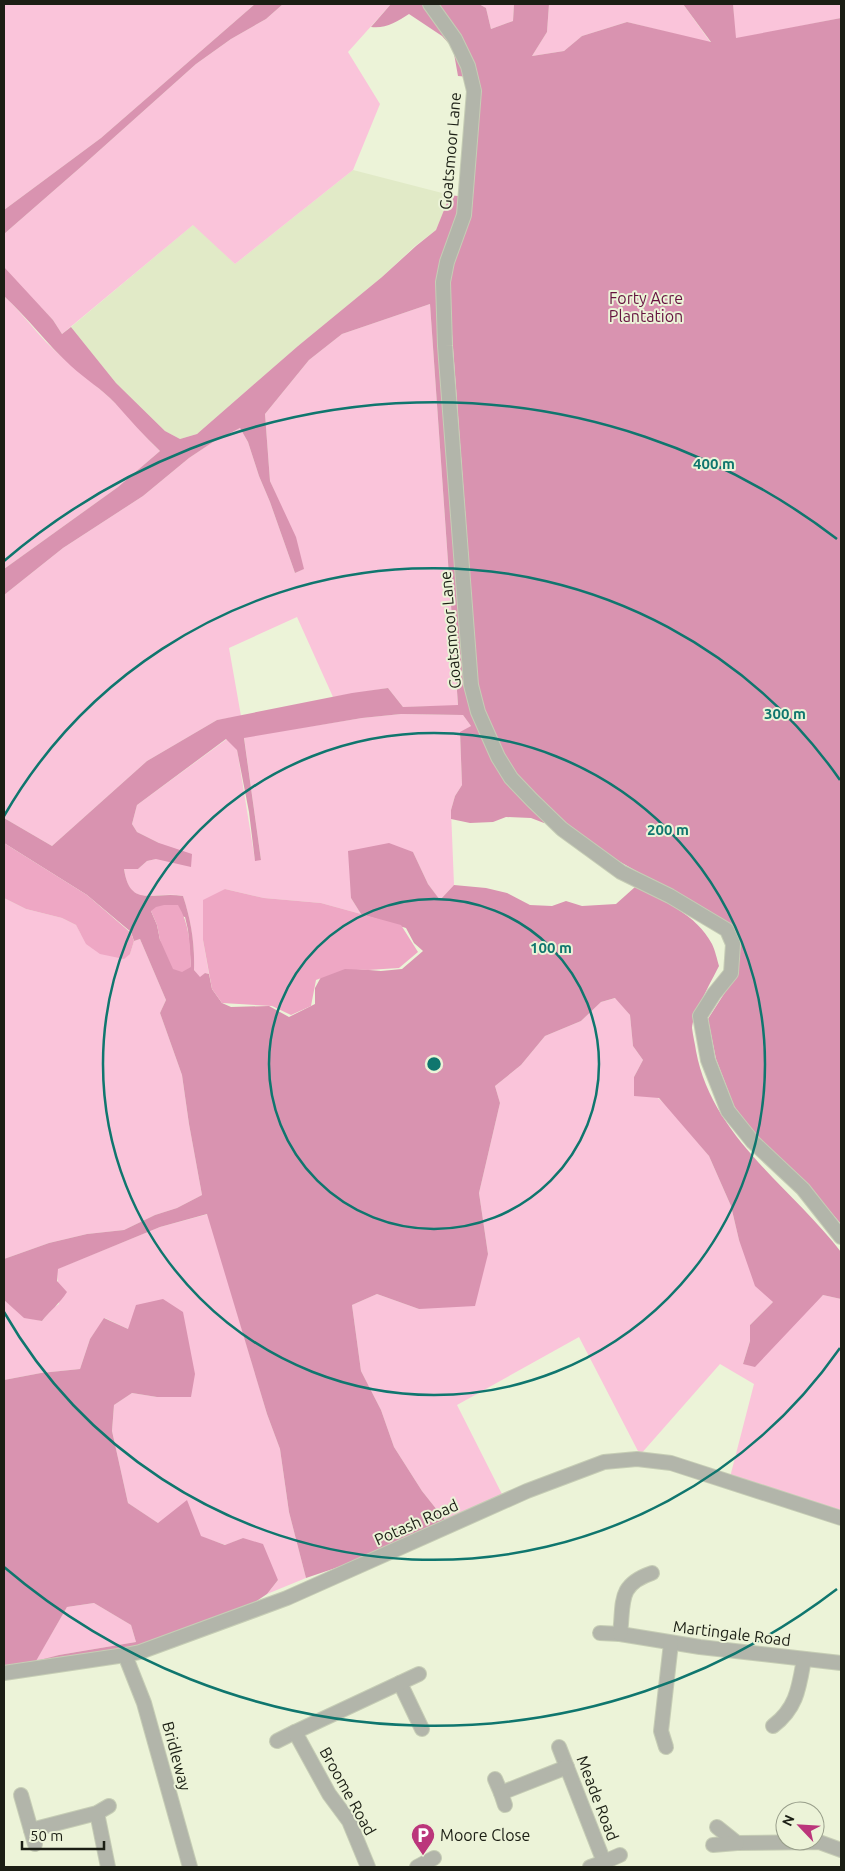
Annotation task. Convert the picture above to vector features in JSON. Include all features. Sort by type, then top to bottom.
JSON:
[{"type":"street","name":"Goatsmoor Lane","points":[[430,4],[455,39],[468,66],[474,91],[464,215],[447,262],[443,282],[445,346],[471,685],[478,712],[498,757],[512,778],[562,828],[621,872],[670,896],[727,930],[733,944],[731,974],[714,994],[700,1016],[708,1060],[728,1111],[753,1142],[803,1189],[841,1236]]},
{"type":"street","name":"Potash Road","points":[[4,1673],[125,1656],[140,1652],[287,1598],[527,1491],[604,1462],[637,1459],[670,1463],[841,1518]]},
{"type":"street","points":[[620,1634],[626,1590],[633,1582],[652,1573]]},
{"type":"street","name":"Martingale Road","points":[[600,1633],[620,1634],[670,1643],[841,1664]]},
{"type":"street","points":[[666,1747],[661,1731],[670,1643]]},
{"type":"street","name":"Bridleway","points":[[125,1656],[144,1703],[190,1867]]},
{"type":"street","points":[[773,1726],[783,1719],[798,1693],[804,1659]]},
{"type":"street","points":[[277,1741],[419,1674]]},
{"type":"street","points":[[400,1683],[422,1729]]},
{"type":"street","name":"Broome Road","points":[[295,1732],[329,1794],[349,1821],[368,1867]]},
{"type":"street","name":"Meade Road","points":[[559,1748],[604,1862]]},
{"type":"street","points":[[495,1779],[503,1799],[567,1767]]},
{"type":"street","points":[[21,1795],[34,1844]]},
{"type":"street","points":[[31,1830],[103,1810],[108,1867]]},
{"type":"street","points":[[717,1827],[737,1843]]},
{"type":"street","points":[[713,1845],[819,1842],[841,1850]]},
{"type":"street","name":"Meade Road","points":[[590,1867],[620,1855]]},
{"type":"street","points":[[417,1867],[434,1858]]},
{"type":"shaded area","points":[[4,4],[255,4],[101,138],[4,210]]},
{"type":"shaded area","points":[[283,4],[391,4],[348,52],[380,104],[353,170],[235,264],[193,225],[62,334],[53,320],[6,271],[4,267],[4,234],[196,64],[231,39],[266,19]]},
{"type":"shaded area","points":[[479,4],[514,4],[513,21],[491,29],[486,8]]},
{"type":"shaded area","points":[[549,4],[683,4],[711,43],[627,22],[582,36],[564,51],[532,56],[547,32]]},
{"type":"shaded area","points":[[733,4],[841,4],[841,18],[735,39]]},
{"type":"shaded area","points":[[353,170],[450,195],[436,230],[197,434],[180,439],[165,431],[116,383],[71,327],[194,224],[235,264]]},
{"type":"shaded area","points":[[4,296],[46,342],[119,407],[160,451],[118,487],[4,569]]},
{"type":"shaded area","points":[[430,304],[458,706],[403,707],[388,688],[333,697],[297,617],[229,648],[241,716],[217,720],[147,761],[52,846],[4,818],[4,595],[63,548],[143,496],[189,458],[213,442],[240,428],[248,442],[295,573],[303,569],[270,481],[265,414],[309,360],[342,334]]},
{"type":"shaded area","points":[[401,714],[463,715],[471,726],[460,733],[462,785],[455,796],[451,810],[454,885],[440,900],[428,884],[413,852],[351,898],[361,914],[321,903],[264,898],[225,889],[203,940],[209,974],[205,973],[200,978],[194,970],[192,933],[183,896],[144,896],[132,890],[127,882],[124,869],[138,869],[147,861],[156,859],[159,843],[137,832],[132,824],[137,805],[227,739],[237,749],[255,860],[261,860],[244,737],[362,718]]},
{"type":"shaded area","points":[[4,843],[87,895],[131,933],[134,941],[130,954],[124,959],[100,954],[86,944],[76,925],[62,918],[26,909],[4,898]]},
{"type":"shaded area","points":[[225,889],[264,898],[321,903],[401,925],[418,952],[399,968],[345,969],[316,980],[311,1006],[291,1015],[272,1006],[222,1003],[212,989],[203,940],[203,900]]},
{"type":"shaded area","points":[[4,898],[26,909],[62,918],[76,925],[81,934],[130,954],[134,941],[140,939],[166,1000],[160,1013],[182,1075],[202,1195],[177,1208],[155,1215],[124,1230],[87,1234],[49,1243],[4,1259]]},
{"type":"shaded area","points":[[178,905],[185,920],[190,943],[191,967],[182,972],[173,969],[160,940],[157,925],[151,911],[156,907]]},
{"type":"shaded area","points":[[616,998],[630,1015],[633,1046],[643,1060],[634,1077],[667,1106],[709,1156],[731,1206],[739,1240],[773,1302],[750,1325],[750,1341],[743,1364],[823,1295],[841,1299],[841,1517],[729,1481],[754,1384],[720,1364],[640,1455],[579,1337],[457,1405],[506,1502],[445,1520],[422,1491],[394,1447],[381,1410],[361,1371],[352,1305],[377,1294],[419,1309],[488,1254],[479,1193],[500,1103],[495,1086],[521,1065],[545,1036],[581,1021],[601,1002]]},
{"type":"shaded area","points":[[208,1214],[267,1414],[280,1449],[289,1512],[306,1578],[267,1594],[278,1580],[243,1538],[226,1545],[158,1523],[128,1503],[112,1431],[114,1405],[132,1393],[157,1397],[128,1329],[105,1318],[90,1339],[80,1369],[41,1373],[4,1380],[4,1300],[24,1317],[42,1321],[59,1304],[57,1269],[160,1227]]},
{"type":"shaded area","points":[[94,1603],[131,1625],[136,1642],[59,1655],[35,1662],[67,1607]]},
{"type":"green space","points":[[255,4],[283,4],[266,19],[231,39],[196,64],[4,234],[4,210],[101,138]]},
{"type":"green space","name":"Forty Acre Plantation","points":[[391,4],[479,4],[486,8],[491,29],[513,21],[514,4],[549,4],[547,32],[532,56],[564,51],[582,36],[627,22],[711,42],[683,4],[733,4],[736,38],[841,18],[841,1224],[807,1184],[757,1137],[734,1106],[716,1059],[708,1019],[738,972],[741,941],[732,925],[615,859],[565,825],[513,775],[485,712],[478,686],[448,280],[471,215],[474,182],[474,62],[470,77],[458,76],[453,48],[442,36],[409,14],[386,26],[371,27]]},
{"type":"green space","points":[[450,195],[465,197],[447,262],[465,607],[485,727],[545,817],[544,823],[531,818],[506,817],[493,822],[470,823],[451,819],[451,810],[455,796],[462,785],[460,732],[471,726],[463,715],[401,714],[362,718],[244,738],[261,860],[255,861],[249,812],[237,750],[226,739],[137,805],[132,824],[137,832],[159,843],[192,854],[191,867],[156,859],[147,861],[138,869],[124,869],[127,881],[137,894],[144,896],[183,896],[192,932],[194,970],[200,977],[205,973],[209,974],[212,989],[222,1003],[231,1007],[269,1006],[289,1017],[315,1004],[315,988],[321,977],[345,968],[381,971],[402,969],[423,951],[414,943],[406,928],[361,914],[351,898],[348,851],[389,843],[413,852],[428,884],[440,900],[454,885],[486,888],[507,893],[530,905],[552,906],[566,901],[582,906],[616,904],[635,887],[668,903],[697,924],[713,946],[719,966],[699,1006],[692,1028],[705,1082],[718,1110],[736,1135],[841,1252],[841,1299],[823,1295],[755,1367],[743,1364],[750,1341],[750,1325],[773,1302],[755,1286],[739,1240],[731,1206],[709,1156],[659,1098],[634,1096],[634,1077],[643,1060],[633,1046],[630,1015],[615,998],[601,1002],[581,1021],[545,1036],[521,1065],[495,1086],[500,1103],[479,1193],[488,1254],[475,1306],[419,1309],[377,1294],[352,1305],[361,1371],[381,1410],[394,1447],[422,1491],[445,1520],[377,1554],[306,1578],[289,1512],[280,1449],[267,1414],[207,1214],[160,1227],[58,1269],[57,1281],[67,1292],[42,1321],[24,1318],[4,1300],[4,1259],[49,1243],[87,1234],[124,1230],[155,1215],[177,1208],[202,1195],[182,1075],[160,1013],[166,1000],[140,939],[134,941],[131,932],[87,895],[4,843],[4,818],[52,846],[147,761],[217,720],[352,693],[388,688],[403,707],[458,705],[430,304],[342,334],[309,360],[265,414],[270,481],[296,537],[304,569],[295,573],[248,442],[240,428],[213,442],[189,458],[143,496],[63,548],[4,595],[4,569],[118,487],[160,451],[110,398],[62,358],[4,296],[4,267],[53,320],[62,334],[71,327],[116,383],[165,431],[180,439],[197,434],[436,230]],"holes":[[[151,911],[185,917],[188,930],[191,967],[160,940],[157,925]]]},
{"type":"green space","points":[[163,1299],[183,1312],[195,1374],[191,1397],[157,1397],[132,1393],[114,1405],[112,1431],[128,1503],[158,1523],[187,1500],[201,1536],[225,1545],[243,1538],[263,1544],[278,1580],[267,1594],[233,1617],[158,1644],[6,1673],[4,1664],[4,1380],[41,1373],[80,1369],[90,1339],[104,1318],[128,1329],[136,1305]],"holes":[[[94,1603],[131,1625],[136,1642],[59,1655],[36,1661],[67,1607]]]},
{"type":"place","name":"Moore Close","points":[[423,1856]]}]
